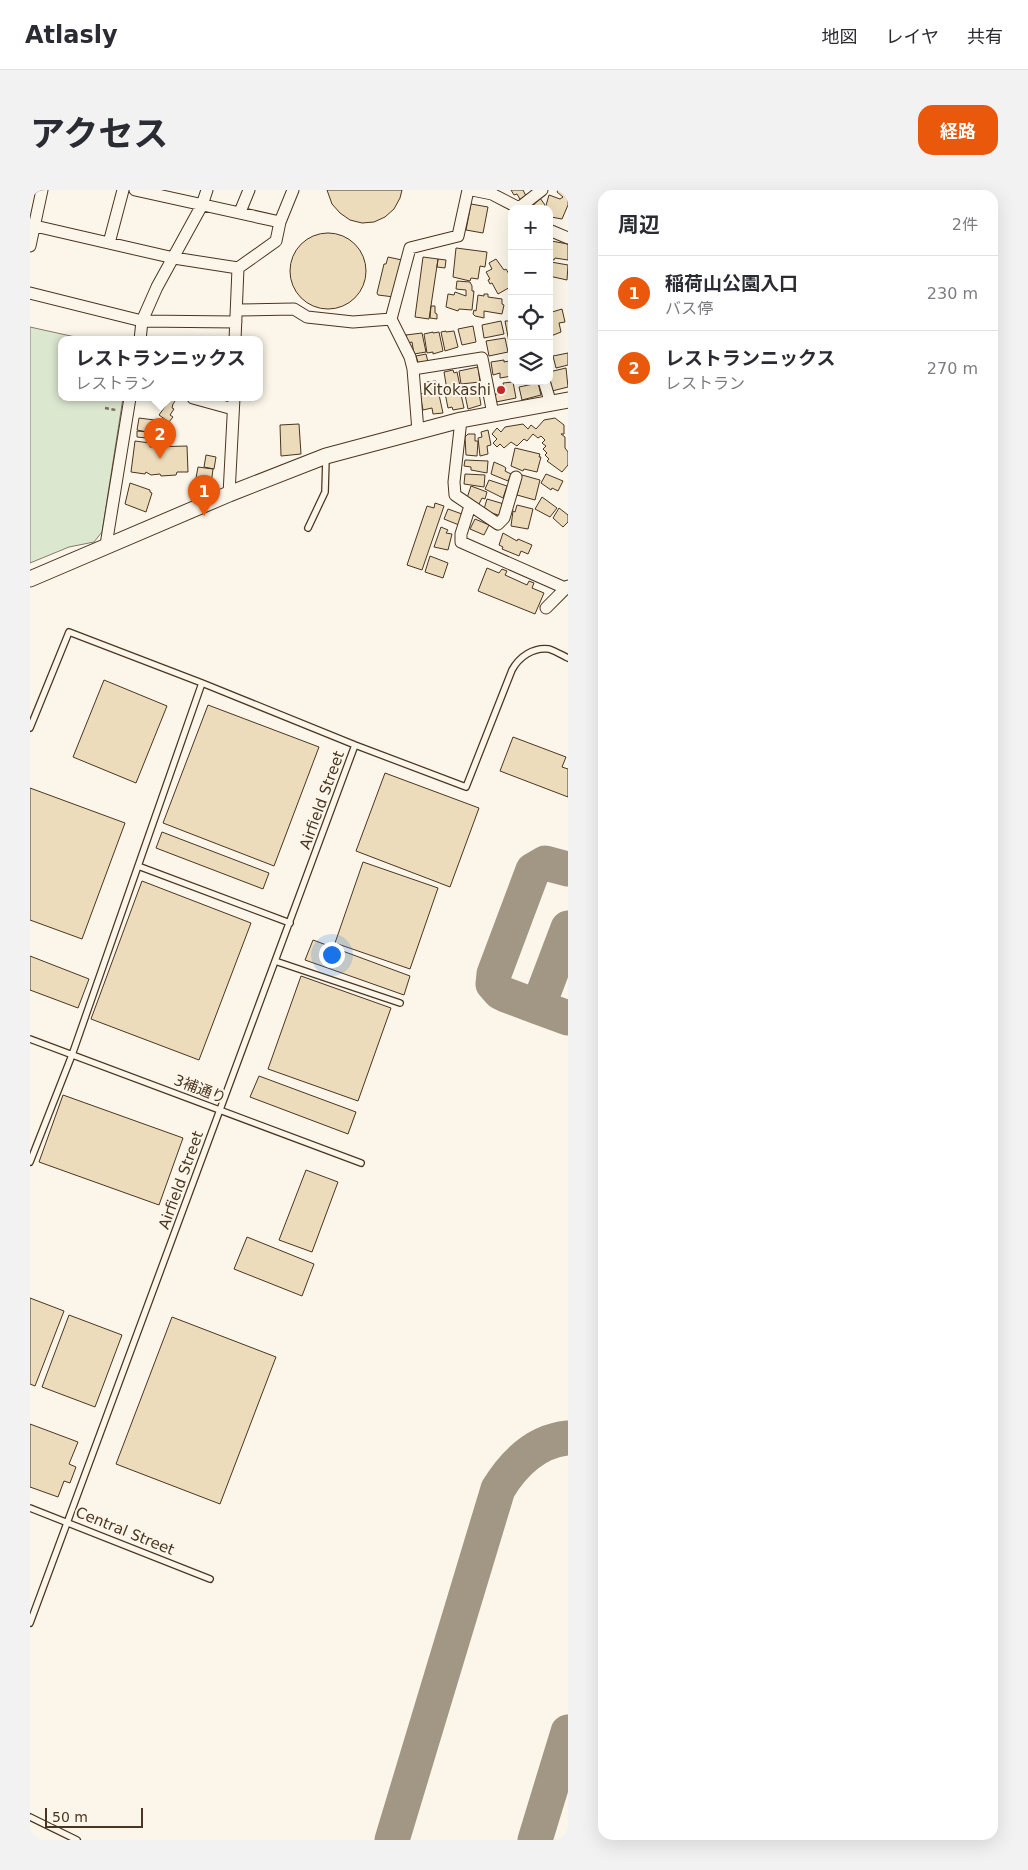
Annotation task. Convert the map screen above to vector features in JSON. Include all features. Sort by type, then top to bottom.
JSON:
[{"type":"street","points":[[30,246],[42,190]]},
{"type":"street","points":[[109,243],[123,190]]},
{"type":"street","points":[[135,190],[280,222]]},
{"type":"street","points":[[140,336],[142,321],[157,287],[202,205],[207,190]]},
{"type":"street","points":[[240,212],[249,190]]},
{"type":"street","points":[[35,226],[174,258],[238,268],[276,240],[280,222],[293,190]]},
{"type":"street","points":[[418,431],[413,369],[410,357],[391,320],[410,248],[458,236],[468,190]]},
{"type":"street","points":[[472,190],[492,192],[516,205]]},
{"type":"street","points":[[524,205],[542,190]]},
{"type":"street","points":[[553,232],[568,238]]},
{"type":"street","points":[[235,336],[238,268]]},
{"type":"street","points":[[30,293],[142,321],[237,316],[294,309],[307,317],[353,322],[391,320]]},
{"type":"street","points":[[413,369],[482,358],[493,414]]},
{"type":"street","points":[[545,385],[551,404]]},
{"type":"street","points":[[30,578],[229,494],[326,456],[461,420],[568,400]]},
{"type":"street","points":[[106,545],[130,401]]},
{"type":"street","points":[[217,401],[233,403],[229,494]]},
{"type":"street","points":[[461,420],[454,482],[455,496],[498,524],[504,518],[516,477]]},
{"type":"street","points":[[470,506],[461,534],[461,542],[567,587],[546,608]]},
{"type":"lane","points":[[308,528],[326,492],[326,456]]},
{"type":"lane","points":[[30,728],[68,632],[466,787],[517,660],[524,655],[538,650],[549,650],[568,658]]},
{"type":"lane","points":[[30,1162],[72,1055],[202,683]]},
{"type":"lane","name":"Airfield Street","points":[[30,1624],[355,745]]},
{"type":"lane","points":[[138,866],[290,923]]},
{"type":"lane","points":[[276,961],[400,1003]]},
{"type":"lane","name":"3補通り","points":[[30,1039],[361,1163]]},
{"type":"lane","name":"Central Street","points":[[30,1508],[210,1579]]},
{"type":"lane","points":[[30,1817],[78,1840]]},
{"type":"path","points":[[105,408],[117,410]]},
{"type":"green space","points":[[30,327],[71,336],[58,336],[58,401],[123,401],[102,532],[94,542],[69,547],[30,563]]},
{"type":"building","points":[[327,190],[402,190],[394,209],[385,217],[374,222],[362,223],[350,220],[340,213],[332,204]]},
{"type":"building","points":[[511,190],[523,190],[527,198],[521,201],[517,194],[514,195]]},
{"type":"building","points":[[558,190],[568,190],[568,205],[562,219],[553,217],[553,205],[546,205],[549,195],[560,199],[563,197],[557,192]]},
{"type":"building","points":[[540,198],[545,205],[534,205]]},
{"type":"building","points":[[471,204],[488,207],[483,233],[466,230]]},
{"type":"building","points":[[328,233],[342,236],[355,244],[363,257],[366,271],[363,285],[355,298],[342,306],[328,309],[314,306],[301,298],[293,285],[290,271],[293,257],[301,244],[314,236]]},
{"type":"building","points":[[553,241],[568,244],[568,260],[555,258],[554,260]]},
{"type":"building","points":[[456,248],[487,252],[485,267],[480,266],[478,279],[471,278],[470,281],[453,277]]},
{"type":"building","points":[[388,257],[402,260],[394,297],[378,295],[377,293],[384,264],[386,264]]},
{"type":"building","points":[[423,257],[438,259],[429,319],[415,317]]},
{"type":"building","points":[[438,259],[446,260],[445,268],[437,267]]},
{"type":"building","points":[[496,259],[508,272],[508,288],[498,294],[492,283],[490,284],[488,280],[490,279],[486,272],[492,269],[489,263]]},
{"type":"building","points":[[553,262],[568,265],[567,280],[553,277]]},
{"type":"building","points":[[457,281],[470,282],[472,291],[474,291],[472,310],[459,309],[458,311],[446,307],[448,294],[454,295],[455,292],[466,296],[466,290],[456,289]]},
{"type":"building","points":[[484,294],[488,294],[488,297],[502,299],[502,304],[504,305],[502,314],[484,311],[484,318],[473,314],[474,310],[476,311],[478,295],[484,296]]},
{"type":"building","points":[[431,306],[435,306],[437,319],[430,318]]},
{"type":"building","points":[[562,309],[565,322],[559,323],[561,332],[553,335],[553,312]]},
{"type":"building","points":[[501,321],[504,334],[484,338],[482,325]]},
{"type":"building","points":[[505,321],[508,321],[508,337]]},
{"type":"building","points":[[473,326],[476,342],[462,345],[458,329]]},
{"type":"building","points":[[454,331],[458,347],[445,351],[441,332]]},
{"type":"building","points":[[439,332],[443,351],[433,354],[433,352],[427,353],[424,334]]},
{"type":"building","points":[[422,333],[426,352],[414,354],[412,342],[407,343],[406,335]]},
{"type":"building","points":[[505,338],[508,352],[489,356],[486,341]]},
{"type":"building","points":[[568,353],[568,365],[556,368],[553,356]]},
{"type":"building","points":[[426,354],[428,362],[420,364],[416,356]]},
{"type":"building","points":[[508,361],[508,377],[500,378],[500,373],[493,375],[491,362]]},
{"type":"building","points":[[478,367],[480,382],[461,384],[459,371]]},
{"type":"building","points":[[566,368],[568,387],[552,391],[553,371]]},
{"type":"building","points":[[453,370],[454,373],[457,372],[460,386],[457,387],[457,390],[449,391],[447,390],[444,372]]},
{"type":"building","points":[[436,381],[438,390],[428,392],[426,382]]},
{"type":"building","points":[[503,383],[514,385],[516,398],[496,402],[495,394],[498,394],[497,388],[504,387]]},
{"type":"building","points":[[538,385],[541,395],[522,400],[519,387]]},
{"type":"building","points":[[478,387],[481,405],[468,409],[464,390]]},
{"type":"building","points":[[438,390],[443,413],[433,414],[432,408],[423,410],[420,394]]},
{"type":"building","points":[[460,390],[464,408],[453,410],[452,407],[448,408],[445,393]]},
{"type":"building","points":[[152,401],[166,401],[163,406]]},
{"type":"building","points":[[169,401],[175,401],[172,408],[174,409],[170,415],[173,417],[169,422],[159,415]]},
{"type":"building","points":[[139,418],[170,422],[168,436],[137,430]]},
{"type":"building","points":[[555,418],[564,425],[564,434],[561,434],[565,437],[565,448],[568,452],[568,465],[562,472],[547,461],[549,459],[545,455],[547,453],[543,449],[546,446],[542,443],[545,440],[541,436],[538,438],[533,434],[527,441],[524,439],[517,446],[511,442],[504,448],[500,444],[497,447],[493,443],[497,439],[492,434],[497,428],[501,432],[505,427],[523,424],[528,429],[531,425],[536,429],[544,420]]},
{"type":"building","points":[[299,424],[301,454],[281,456],[280,425]]},
{"type":"building","points":[[488,430],[491,445],[487,446],[488,454],[480,456],[478,438],[482,437],[481,432]]},
{"type":"building","points":[[137,431],[148,432],[147,438],[137,437]]},
{"type":"building","points":[[468,434],[475,434],[475,441],[478,441],[477,456],[466,455],[465,437]]},
{"type":"building","points":[[135,441],[150,443],[150,447],[187,446],[188,472],[177,472],[176,475],[161,476],[160,474],[151,475],[146,472],[145,474],[131,472]]},
{"type":"building","points":[[515,448],[540,454],[537,472],[524,469],[523,471],[511,466]]},
{"type":"building","points":[[206,455],[216,457],[214,469],[204,467]]},
{"type":"building","points":[[465,460],[488,461],[487,473],[471,470],[471,467],[464,466]]},
{"type":"building","points":[[494,462],[506,468],[505,471],[511,474],[508,481],[491,474]]},
{"type":"building","points":[[198,467],[213,469],[210,492],[194,489]]},
{"type":"building","points":[[465,474],[485,475],[484,487],[464,484]]},
{"type":"building","points":[[546,474],[563,481],[558,491],[552,488],[551,490],[541,483]]},
{"type":"building","points":[[522,475],[540,480],[535,500],[517,495]]},
{"type":"building","points":[[489,480],[507,486],[503,498],[485,489]]},
{"type":"building","points":[[130,483],[150,490],[152,493],[146,512],[125,504]]},
{"type":"building","points":[[471,486],[487,492],[485,499],[482,498],[479,504],[467,498]]},
{"type":"building","points":[[542,497],[557,508],[550,517],[535,509]]},
{"type":"building","points":[[487,499],[504,504],[501,516],[484,509]]},
{"type":"building","points":[[435,503],[444,506],[422,570],[407,565],[427,506],[434,508]]},
{"type":"building","points":[[517,505],[533,509],[528,529],[511,526],[513,511],[515,512]]},
{"type":"building","points":[[559,508],[568,515],[568,522],[563,527],[553,518]]},
{"type":"building","points":[[448,509],[462,514],[459,525],[444,519]]},
{"type":"building","points":[[475,519],[489,525],[484,535],[470,529]]},
{"type":"building","points":[[441,527],[448,530],[446,533],[452,534],[448,550],[434,547]]},
{"type":"building","points":[[503,533],[517,541],[518,539],[532,545],[528,554],[521,551],[519,556],[502,549],[503,547],[499,545]]},
{"type":"building","points":[[430,556],[448,563],[443,578],[425,572]]},
{"type":"building","points":[[487,568],[499,573],[502,569],[507,571],[505,575],[527,585],[529,581],[534,583],[532,588],[544,593],[535,614],[478,591]]},
{"type":"building","points":[[104,680],[167,706],[136,783],[73,757]]},
{"type":"building","points":[[208,705],[319,747],[274,866],[163,823]]},
{"type":"building","points":[[513,737],[566,757],[562,767],[568,769],[568,797],[500,771]]},
{"type":"building","points":[[385,773],[479,808],[450,887],[356,851]]},
{"type":"building","points":[[30,788],[125,823],[82,939],[30,920]]},
{"type":"building","points":[[162,832],[269,873],[263,889],[156,848]]},
{"type":"building","points":[[363,862],[438,888],[410,969],[335,943]]},
{"type":"building","points":[[142,881],[251,923],[199,1060],[91,1019]]},
{"type":"building","points":[[313,940],[410,976],[404,995],[305,960]]},
{"type":"building","points":[[30,956],[89,979],[78,1008],[30,990]]},
{"type":"building","points":[[301,976],[391,1008],[358,1101],[268,1069]]},
{"type":"building","points":[[259,1076],[356,1112],[348,1134],[250,1097]]},
{"type":"building","points":[[63,1095],[183,1138],[159,1205],[39,1162]]},
{"type":"building","points":[[306,1170],[338,1182],[312,1252],[279,1240]]},
{"type":"building","points":[[247,1237],[314,1264],[302,1296],[234,1269]]},
{"type":"building","points":[[30,1298],[64,1311],[35,1386],[30,1384]]},
{"type":"building","points":[[69,1315],[122,1335],[95,1407],[42,1387]]},
{"type":"building","points":[[172,1317],[276,1357],[220,1504],[116,1464]]},
{"type":"building","points":[[30,1424],[78,1442],[69,1464],[76,1467],[70,1483],[64,1481],[58,1497],[30,1487]]},
{"type":"taxiway","points":[[538,1007],[500,992],[493,984],[494,974],[533,870],[545,863],[568,869]]},
{"type":"taxiway","points":[[568,928],[538,1007],[568,1018]]},
{"type":"taxiway","points":[[392,1840],[498,1489],[511,1470],[527,1455],[546,1444],[568,1438]]},
{"type":"taxiway","points":[[535,1840],[568,1732]]},
{"type":"place","name":"Kitokashi","points":[[501,390]]},
{"type":"place","name":"レストランニックス","points":[[160,459]]},
{"type":"place","name":"稲荷山公園入口","points":[[204,516]]}]
